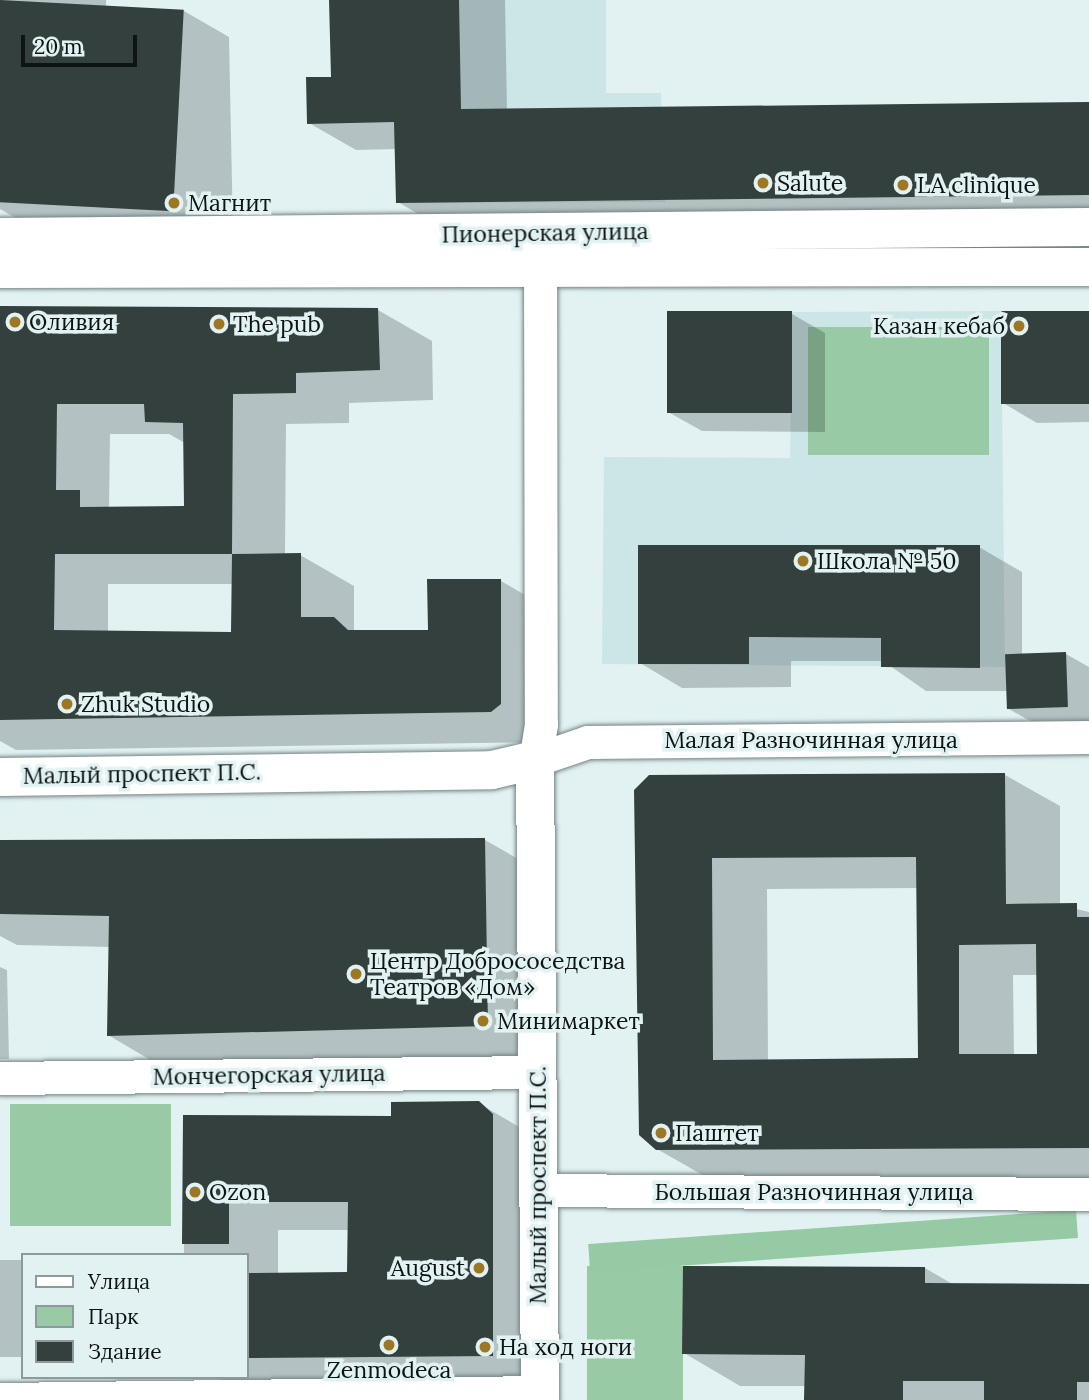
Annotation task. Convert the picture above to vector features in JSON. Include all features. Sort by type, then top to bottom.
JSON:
[{"type":"street","name":"Пионерская улица","points":[[0,269],[540,252],[1089,227]]},
{"type":"street","name":"Пионерская улица","points":[[0,237],[1089,267]]},
{"type":"street","name":"Малый проспект П.С.","points":[[540,252],[541,724],[535,760],[540,1396]]},
{"type":"street","name":"Малая Разночинная улица","points":[[535,760],[588,742],[1089,737]]},
{"type":"street","name":"Малый проспект П.С.","points":[[0,777],[492,770],[535,760]]},
{"type":"street","name":"Мончегорская улица","points":[[0,1078],[537,1072]]},
{"type":"street","name":"Большая Разночинная улица","points":[[538,1190],[1089,1194]]},
{"type":"street","points":[[0,1399],[540,1396]]},
{"type":"shaded area","points":[[392,0],[606,0],[606,93],[661,93],[665,202],[396,203]]},
{"type":"shaded area","name":"Школа № 50","points":[[1001,311],[1005,667],[602,664],[604,457],[790,458],[792,312]]},
{"type":"green space","points":[[808,327],[989,327],[989,455],[808,455]]},
{"type":"green space","points":[[10,1104],[171,1104],[171,1226],[10,1226]]},
{"type":"green space","points":[[1076,1210],[1078,1238],[590,1272],[588,1244]]},
{"type":"green space","points":[[587,1266],[683,1266],[683,1400],[587,1400]]},
{"type":"building","points":[[0,0],[184,10],[173,211],[0,202]]},
{"type":"building","points":[[329,0],[459,0],[461,109],[1089,102],[1089,195],[396,203],[394,122],[307,124],[306,77],[331,77]]},
{"type":"building","points":[[0,306],[378,308],[380,370],[296,373],[296,393],[233,394],[232,554],[301,553],[301,617],[334,617],[348,630],[428,630],[427,579],[501,579],[501,704],[491,712],[0,720]],"holes":[[[57,404],[144,404],[145,422],[183,423],[184,506],[80,507],[80,490],[56,490]],[[55,554],[232,554],[231,632],[54,630]]]},
{"type":"building","points":[[667,311],[792,311],[792,413],[667,413]]},
{"type":"building","points":[[1001,311],[1089,311],[1089,404],[1001,404]]},
{"type":"building","points":[[638,545],[980,545],[980,668],[881,667],[881,638],[749,637],[749,664],[638,664]]},
{"type":"building","points":[[1066,652],[1068,707],[1007,709],[1005,654]]},
{"type":"building","points":[[1005,773],[1006,904],[1077,903],[1077,917],[1089,917],[1089,1148],[656,1150],[639,1135],[634,790],[649,775]],"holes":[[[916,857],[918,1058],[713,1060],[712,858]],[[1036,944],[1037,1054],[959,1054],[959,945]]]},
{"type":"building","points":[[485,838],[488,1026],[107,1036],[109,916],[0,914],[0,840]]},
{"type":"building","points":[[479,1101],[493,1114],[493,1356],[248,1358],[248,1273],[347,1272],[348,1202],[229,1202],[229,1244],[182,1244],[183,1115],[391,1116],[391,1102]]},
{"type":"building","points":[[683,1266],[925,1267],[925,1283],[1089,1284],[1089,1382],[1077,1382],[1077,1400],[984,1400],[984,1381],[903,1381],[903,1400],[804,1400],[805,1355],[682,1354]]},
{"type":"place","name":"Salute","points":[[763,183]]},
{"type":"place","name":"LA clinique","points":[[903,185]]},
{"type":"place","name":"Магнит","points":[[174,203]]},
{"type":"place","name":"Оливия","points":[[15,322]]},
{"type":"place","name":"The pub","points":[[219,324]]},
{"type":"place","name":"Казан кебаб","points":[[1019,326]]},
{"type":"place","name":"Школа № 50","points":[[803,561]]},
{"type":"place","name":"Zhuk Studio","points":[[67,704]]},
{"type":"place","name":"Центр Добрососедства Театров «Дом»","points":[[356,974]]},
{"type":"place","name":"Минимаркет","points":[[483,1021]]},
{"type":"place","name":"Паштет","points":[[661,1133]]},
{"type":"place","name":"Ozon","points":[[195,1192]]},
{"type":"place","name":"August","points":[[479,1268]]},
{"type":"place","name":"Zenmodeca","points":[[389,1345]]},
{"type":"place","name":"На ход ноги","points":[[485,1347]]}]
